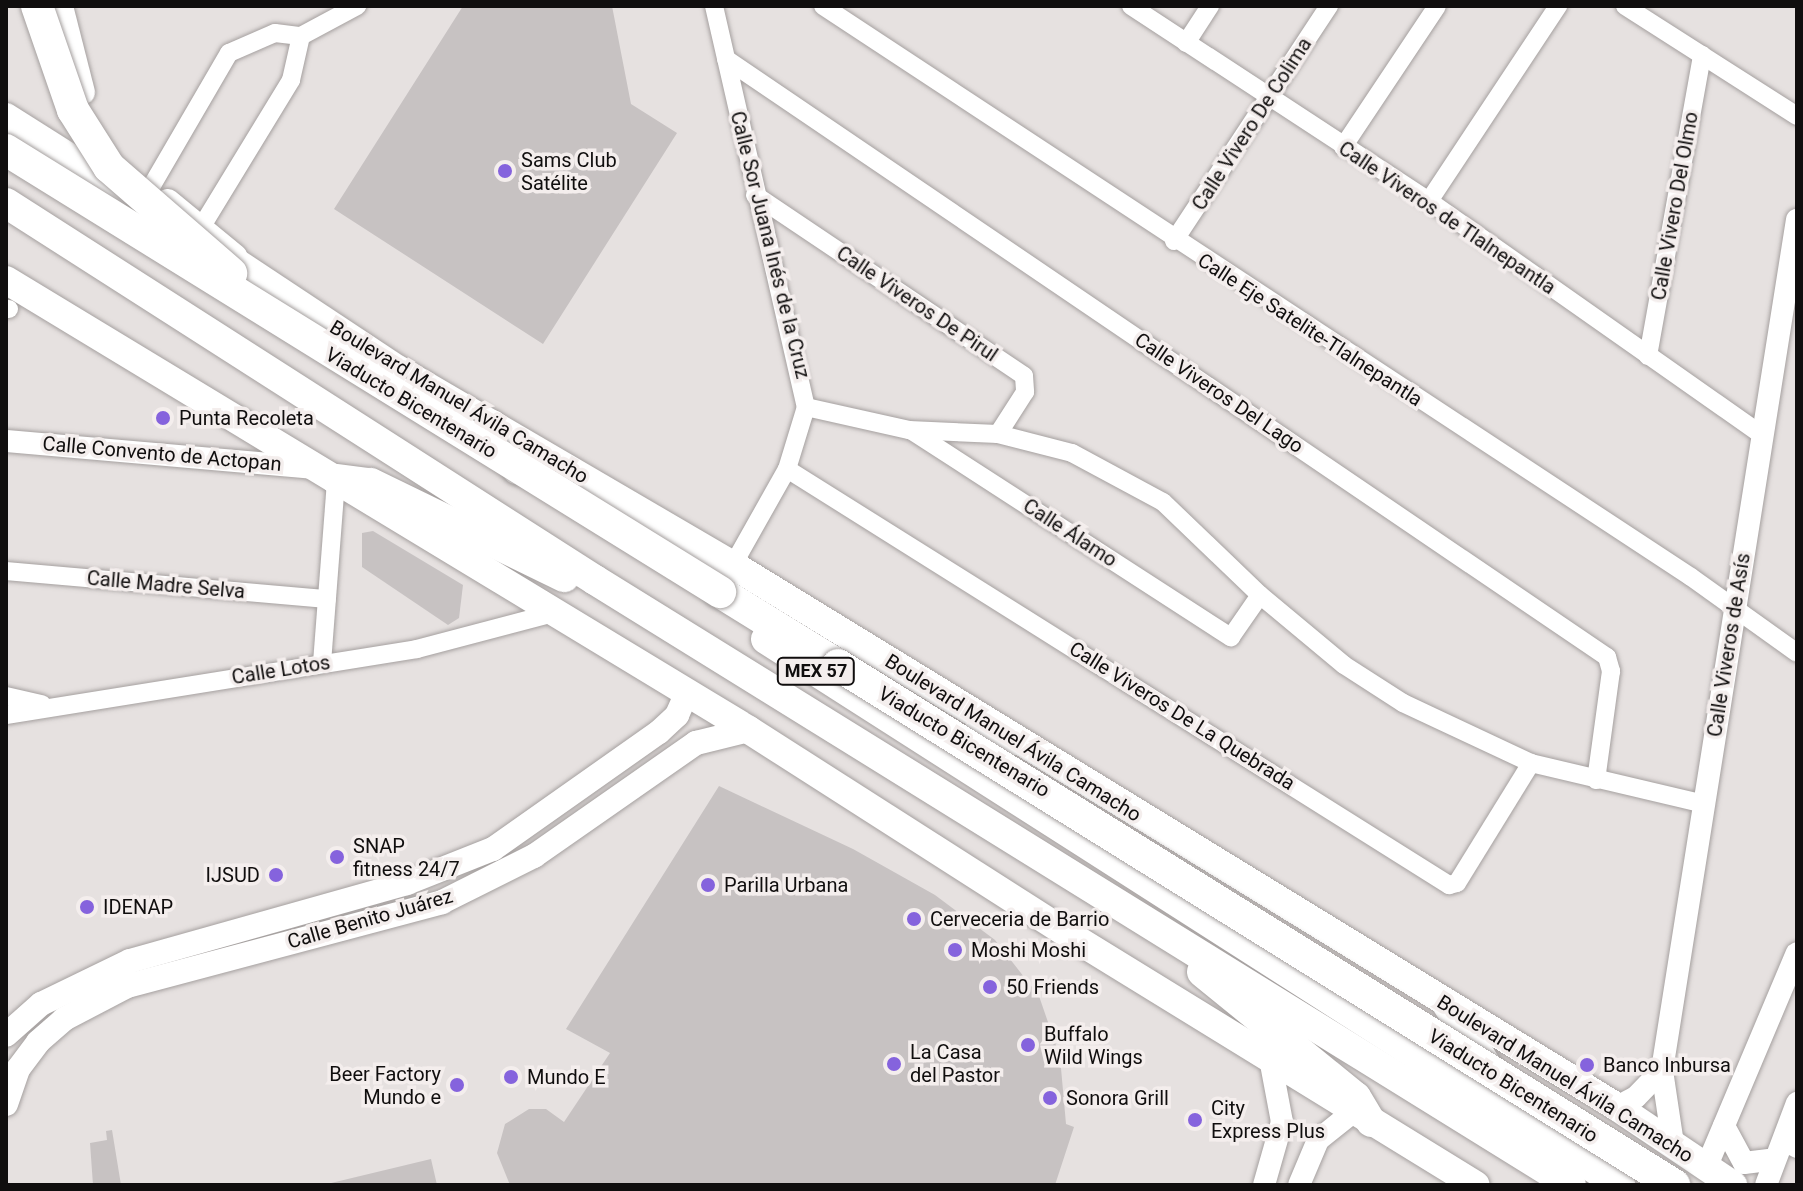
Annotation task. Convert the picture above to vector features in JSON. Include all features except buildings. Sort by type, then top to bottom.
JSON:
[{"type":"highway","points":[[37,6],[73,110],[109,167],[309,341]]},
{"type":"highway","name":"Viaducto Bicentenario","points":[[6,150],[309,341],[1674,1185]]},
{"type":"highway","name":"Boulevard Manuel Ávila Camacho","points":[[6,167],[526,485],[1620,1185]]},
{"type":"highway","name":"MEX 57","points":[[6,203],[595,580],[1571,1185]]},
{"type":"highway","points":[[492,425],[526,485]]},
{"type":"highway","points":[[327,474],[371,483],[555,576],[595,580]]},
{"type":"highway","points":[[925,740],[1016,740]]},
{"type":"highway","points":[[1186,947],[1206,979],[1356,1097],[1362,1117]]},
{"type":"highway","points":[[1447,1004],[1524,1123]]},
{"type":"main road","points":[[61,6],[76,74],[92,114],[113,150],[151,187],[202,226],[249,269]]},
{"type":"main road","name":"Boulevard Manuel Ávila Camacho","points":[[6,117],[249,269],[399,370],[733,565],[1617,1107],[1733,1185]]},
{"type":"main road","points":[[6,280],[749,730],[1084,944],[1269,1053],[1362,1117],[1476,1185]]},
{"type":"main road","name":"Calle Benito Juárez","points":[[6,1035],[41,1004],[130,961],[407,883],[459,865],[524,831],[659,732],[677,715],[687,693]]},
{"type":"main road","name":"Calle Benito Juárez","points":[[6,1104],[18,1069],[38,1042],[64,1019],[127,986],[442,902],[534,856],[696,743],[749,730]]},
{"type":"street","points":[[151,187],[229,53],[275,33],[301,36],[357,6]]},
{"type":"street","name":"Calle Sor Juana Inés de la Cruz","points":[[714,6],[806,407],[787,469],[733,565]]},
{"type":"street","name":"Calle Eje Satelite-Tlalnepantla","points":[[823,6],[1174,241],[1691,577],[1735,612],[1797,653]]},
{"type":"street","name":"Calle Viveros de Tlalnepantla","points":[[1131,6],[1269,100],[1429,201],[1760,434]]},
{"type":"street","points":[[1186,43],[1210,6]]},
{"type":"street","name":"Calle Vivero De Colima","points":[[1174,241],[1329,6]]},
{"type":"street","points":[[1343,147],[1437,6]]},
{"type":"street","points":[[1429,201],[1558,6]]},
{"type":"street","points":[[1625,6],[1651,13],[1702,55],[1797,116]]},
{"type":"street","points":[[202,226],[291,80],[301,36]]},
{"type":"street","name":"Calle Vivero Del Olmo","points":[[1648,356],[1702,55]]},
{"type":"street","name":"Calle Viveros Del Lago","points":[[726,59],[1607,657],[1611,671],[1596,780]]},
{"type":"street","name":"Calle Viveros De Pirul","points":[[755,195],[1024,376],[1025,392],[998,434]]},
{"type":"street","name":"Calle Viveros de Asís","points":[[1673,1144],[1662,1070],[1760,434],[1797,220]]},
{"type":"street","points":[[806,407],[909,430],[998,434],[1072,453],[1137,485],[1192,525],[1260,595],[1344,665],[1403,703],[1531,763],[1704,804]]},
{"type":"street","name":"Calle Álamo","points":[[909,430],[1231,637],[1260,595]]},
{"type":"street","name":"Calle Convento de Actopan","points":[[6,441],[327,474]]},
{"type":"street","name":"Calle Viveros De La Quebrada","points":[[787,469],[1449,885],[1457,883],[1531,763]]},
{"type":"street","points":[[322,663],[327,599],[327,474]]},
{"type":"street","name":"Calle Madre Selva","points":[[6,571],[327,599]]},
{"type":"street","name":"Calle Lotos","points":[[6,715],[46,705],[417,649],[553,613]]},
{"type":"street","points":[[6,696],[46,705]]},
{"type":"street","points":[[524,831],[534,856]]},
{"type":"street","points":[[1706,1168],[1797,953]]},
{"type":"street","points":[[1264,1185],[1282,1122],[1269,1053]]},
{"type":"street","points":[[1617,1107],[1636,1097],[1662,1070]]},
{"type":"street","points":[[1766,1185],[1785,1150],[1797,1103]]},
{"type":"street","points":[[1299,1185],[1318,1140],[1362,1117]]},
{"type":"street","points":[[1724,1126],[1744,1163],[1785,1150]]},
{"type":"place","name":"Sams Club Satélite","points":[[505,171]]},
{"type":"place","name":"Punta Recoleta","points":[[163,418]]},
{"type":"place","name":"SNAP fitness 24/7","points":[[337,857]]},
{"type":"place","name":"IJSUD","points":[[276,875]]},
{"type":"place","name":"Parilla Urbana","points":[[708,885]]},
{"type":"place","name":"IDENAP","points":[[87,907]]},
{"type":"place","name":"Cerveceria de Barrio","points":[[914,919]]},
{"type":"place","name":"Moshi Moshi","points":[[955,950]]},
{"type":"place","name":"50 Friends","points":[[990,987]]},
{"type":"place","name":"Buffalo Wild Wings","points":[[1028,1045]]},
{"type":"place","name":"La Casa del Pastor","points":[[894,1064]]},
{"type":"place","name":"Banco Inbursa","points":[[1587,1065]]},
{"type":"place","name":"Mundo E","points":[[511,1077]]},
{"type":"place","name":"Beer Factory Mundo e","points":[[457,1085]]},
{"type":"place","name":"Sonora Grill","points":[[1050,1098]]},
{"type":"place","name":"City Express Plus","points":[[1195,1120]]}]
